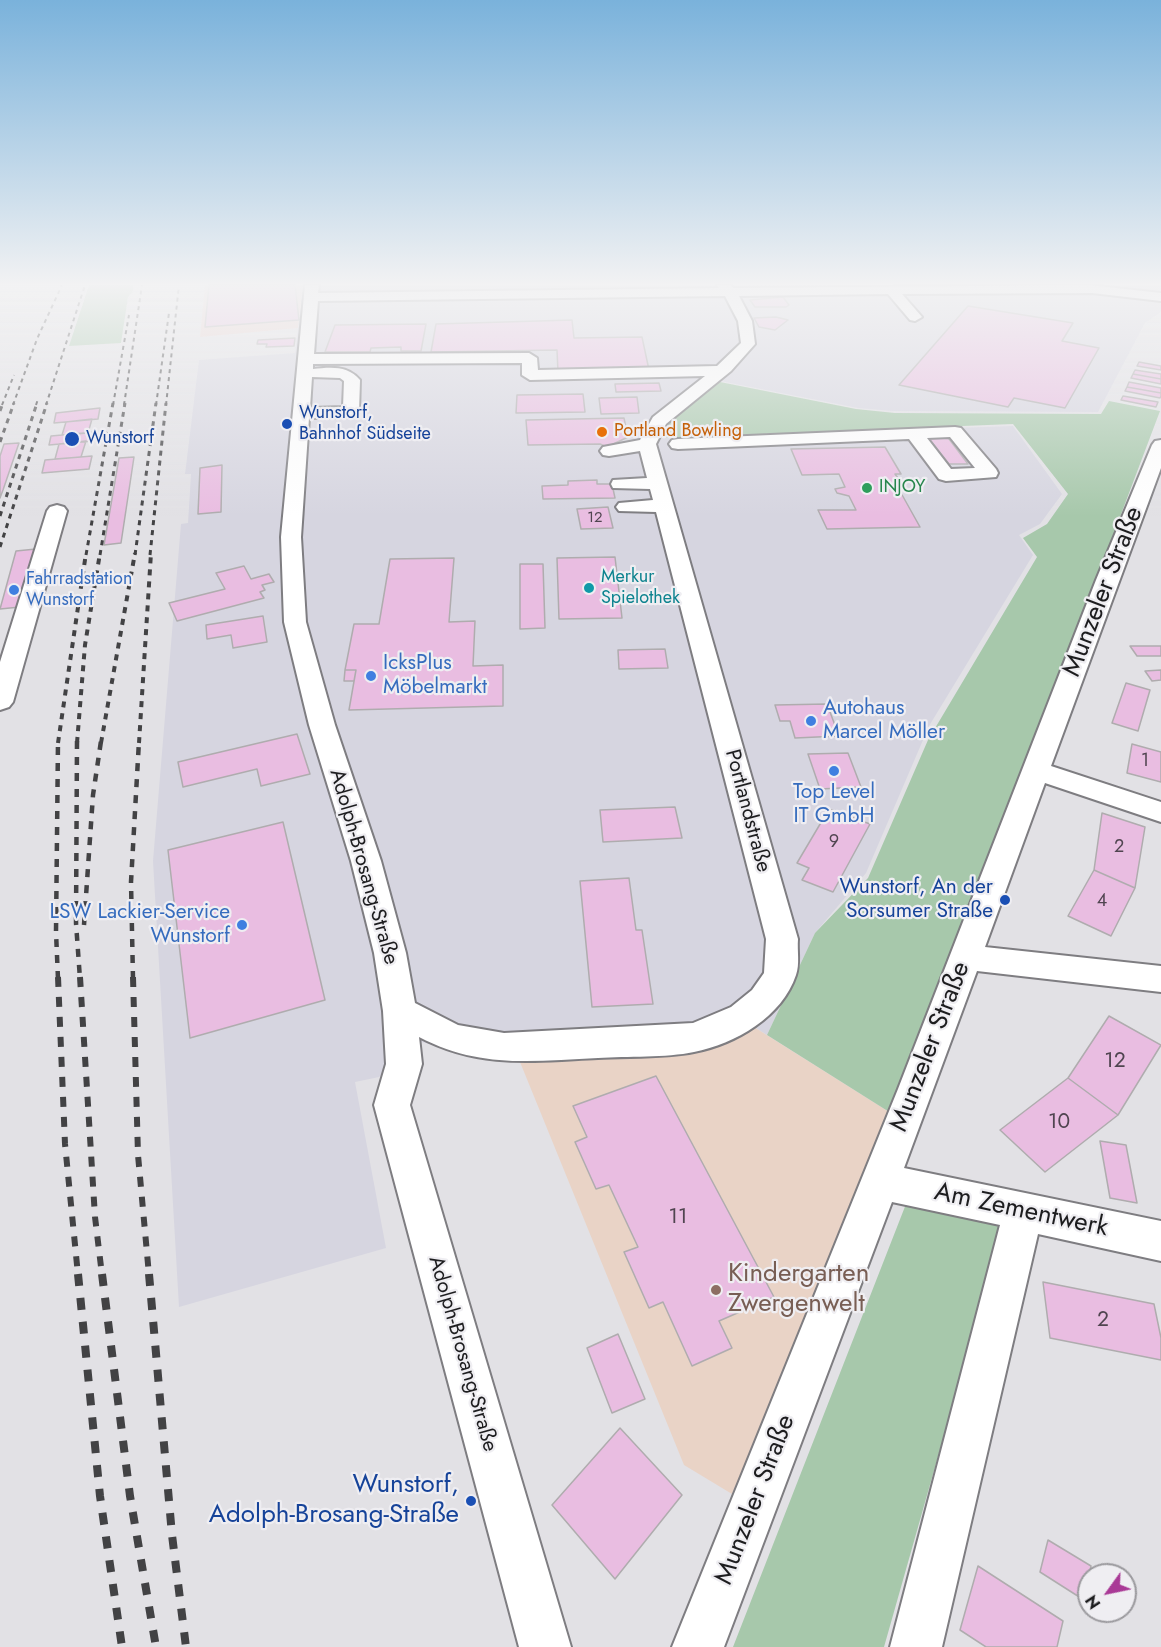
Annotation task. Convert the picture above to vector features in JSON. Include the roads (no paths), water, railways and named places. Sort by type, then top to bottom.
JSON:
[{"type":"street","name":"Adolph-Brosang-Straße","points":[[307,362],[291,537],[294,622],[322,726],[366,861],[390,953],[400,1011],[404,1064],[392,1105],[545,1647]]},
{"type":"street","points":[[307,366],[422,362]]},
{"type":"street","points":[[530,362],[530,375],[662,367],[720,371]]},
{"type":"street","points":[[609,451],[646,444],[659,421],[729,362]]},
{"type":"street","points":[[302,413],[351,412],[352,380],[344,373],[307,366]]},
{"type":"street","points":[[678,444],[914,434]]},
{"type":"street","name":"Portlandstraße","points":[[400,1011],[452,1038],[504,1048],[693,1038],[720,1031],[756,1008],[779,976],[782,939],[678,552],[646,444]]},
{"type":"street","name":"Munzeler Straße","points":[[698,1647],[880,1181],[1161,445]]},
{"type":"street","points":[[620,484],[660,494]]},
{"type":"street","points":[[627,507],[660,494]]},
{"type":"street","points":[[0,702],[57,511]]},
{"type":"street","points":[[1035,770],[1161,812]]},
{"type":"street","points":[[965,957],[1161,979]]},
{"type":"street","name":"Am Zementwerk","points":[[880,1181],[1161,1241]]},
{"type":"street","points":[[916,1647],[1023,1212]]},
{"type":"railway","points":[[13,405],[29,362]]},
{"type":"railway","points":[[46,405],[60,362]]},
{"type":"railway","points":[[113,405],[121,362]]},
{"type":"railway","points":[[124,405],[130,362]]},
{"type":"railway","points":[[156,405],[162,362]]},
{"type":"railway","points":[[166,405],[171,362]]},
{"type":"railway","points":[[2,405],[14,375]]},
{"type":"railway","points":[[36,405],[38,399]]},
{"type":"railway","points":[[0,411],[3,403]]},
{"type":"railway","points":[[0,442],[14,403]]},
{"type":"railway","points":[[0,516],[37,403]]},
{"type":"railway","points":[[0,547],[47,403]]},
{"type":"railway","points":[[86,555],[113,403]]},
{"type":"railway","points":[[100,555],[125,403]]},
{"type":"railway","points":[[135,555],[156,403]]},
{"type":"railway","points":[[150,555],[166,403]]},
{"type":"railway","points":[[58,743],[86,553]]},
{"type":"railway","points":[[77,743],[85,645],[100,553]]},
{"type":"railway","points":[[101,743],[135,553]]},
{"type":"railway","points":[[139,743],[151,553]]},
{"type":"railway","points":[[58,741],[56,932],[58,979]]},
{"type":"railway","points":[[77,741],[76,923],[80,979]]},
{"type":"railway","points":[[84,925],[93,795],[101,741]]},
{"type":"railway","points":[[133,979],[131,882],[139,741]]},
{"type":"railway","points":[[58,977],[65,1144],[78,1275]]},
{"type":"railway","points":[[80,977],[95,1217],[102,1275]]},
{"type":"railway","points":[[133,977],[138,1155],[149,1275]]},
{"type":"railway","points":[[78,1274],[100,1496],[122,1647]]},
{"type":"railway","points":[[102,1274],[130,1496],[156,1647]]},
{"type":"railway","points":[[149,1274],[172,1535],[186,1647]]},
{"type":"place","name":"Wunstorf, Bahnhof Südseite","points":[[287,424]]},
{"type":"place","name":"Portland Bowling","points":[[602,432]]},
{"type":"place","name":"Wunstorf","points":[[72,439]]},
{"type":"place","name":"INJOY","points":[[867,488]]},
{"type":"place","name":"Merkur Spielothek","points":[[589,588]]},
{"type":"place","name":"Fahrradstation Wunstorf","points":[[14,590]]},
{"type":"place","name":"IcksPlus Möbelmarkt","points":[[371,676]]},
{"type":"place","name":"Autohaus Marcel Möller","points":[[811,721]]},
{"type":"place","name":"Top Level IT GmbH","points":[[834,771]]},
{"type":"place","name":"Wunstorf, An der Sorsumer Straße","points":[[1005,900]]},
{"type":"place","name":"LSW Lackier-Service Wunstorf","points":[[242,925]]},
{"type":"place","name":"Kindergarten Zwergenwelt","points":[[716,1290]]},
{"type":"place","name":"Wunstorf, Adolph-Brosang-Straße","points":[[471,1501]]}]
